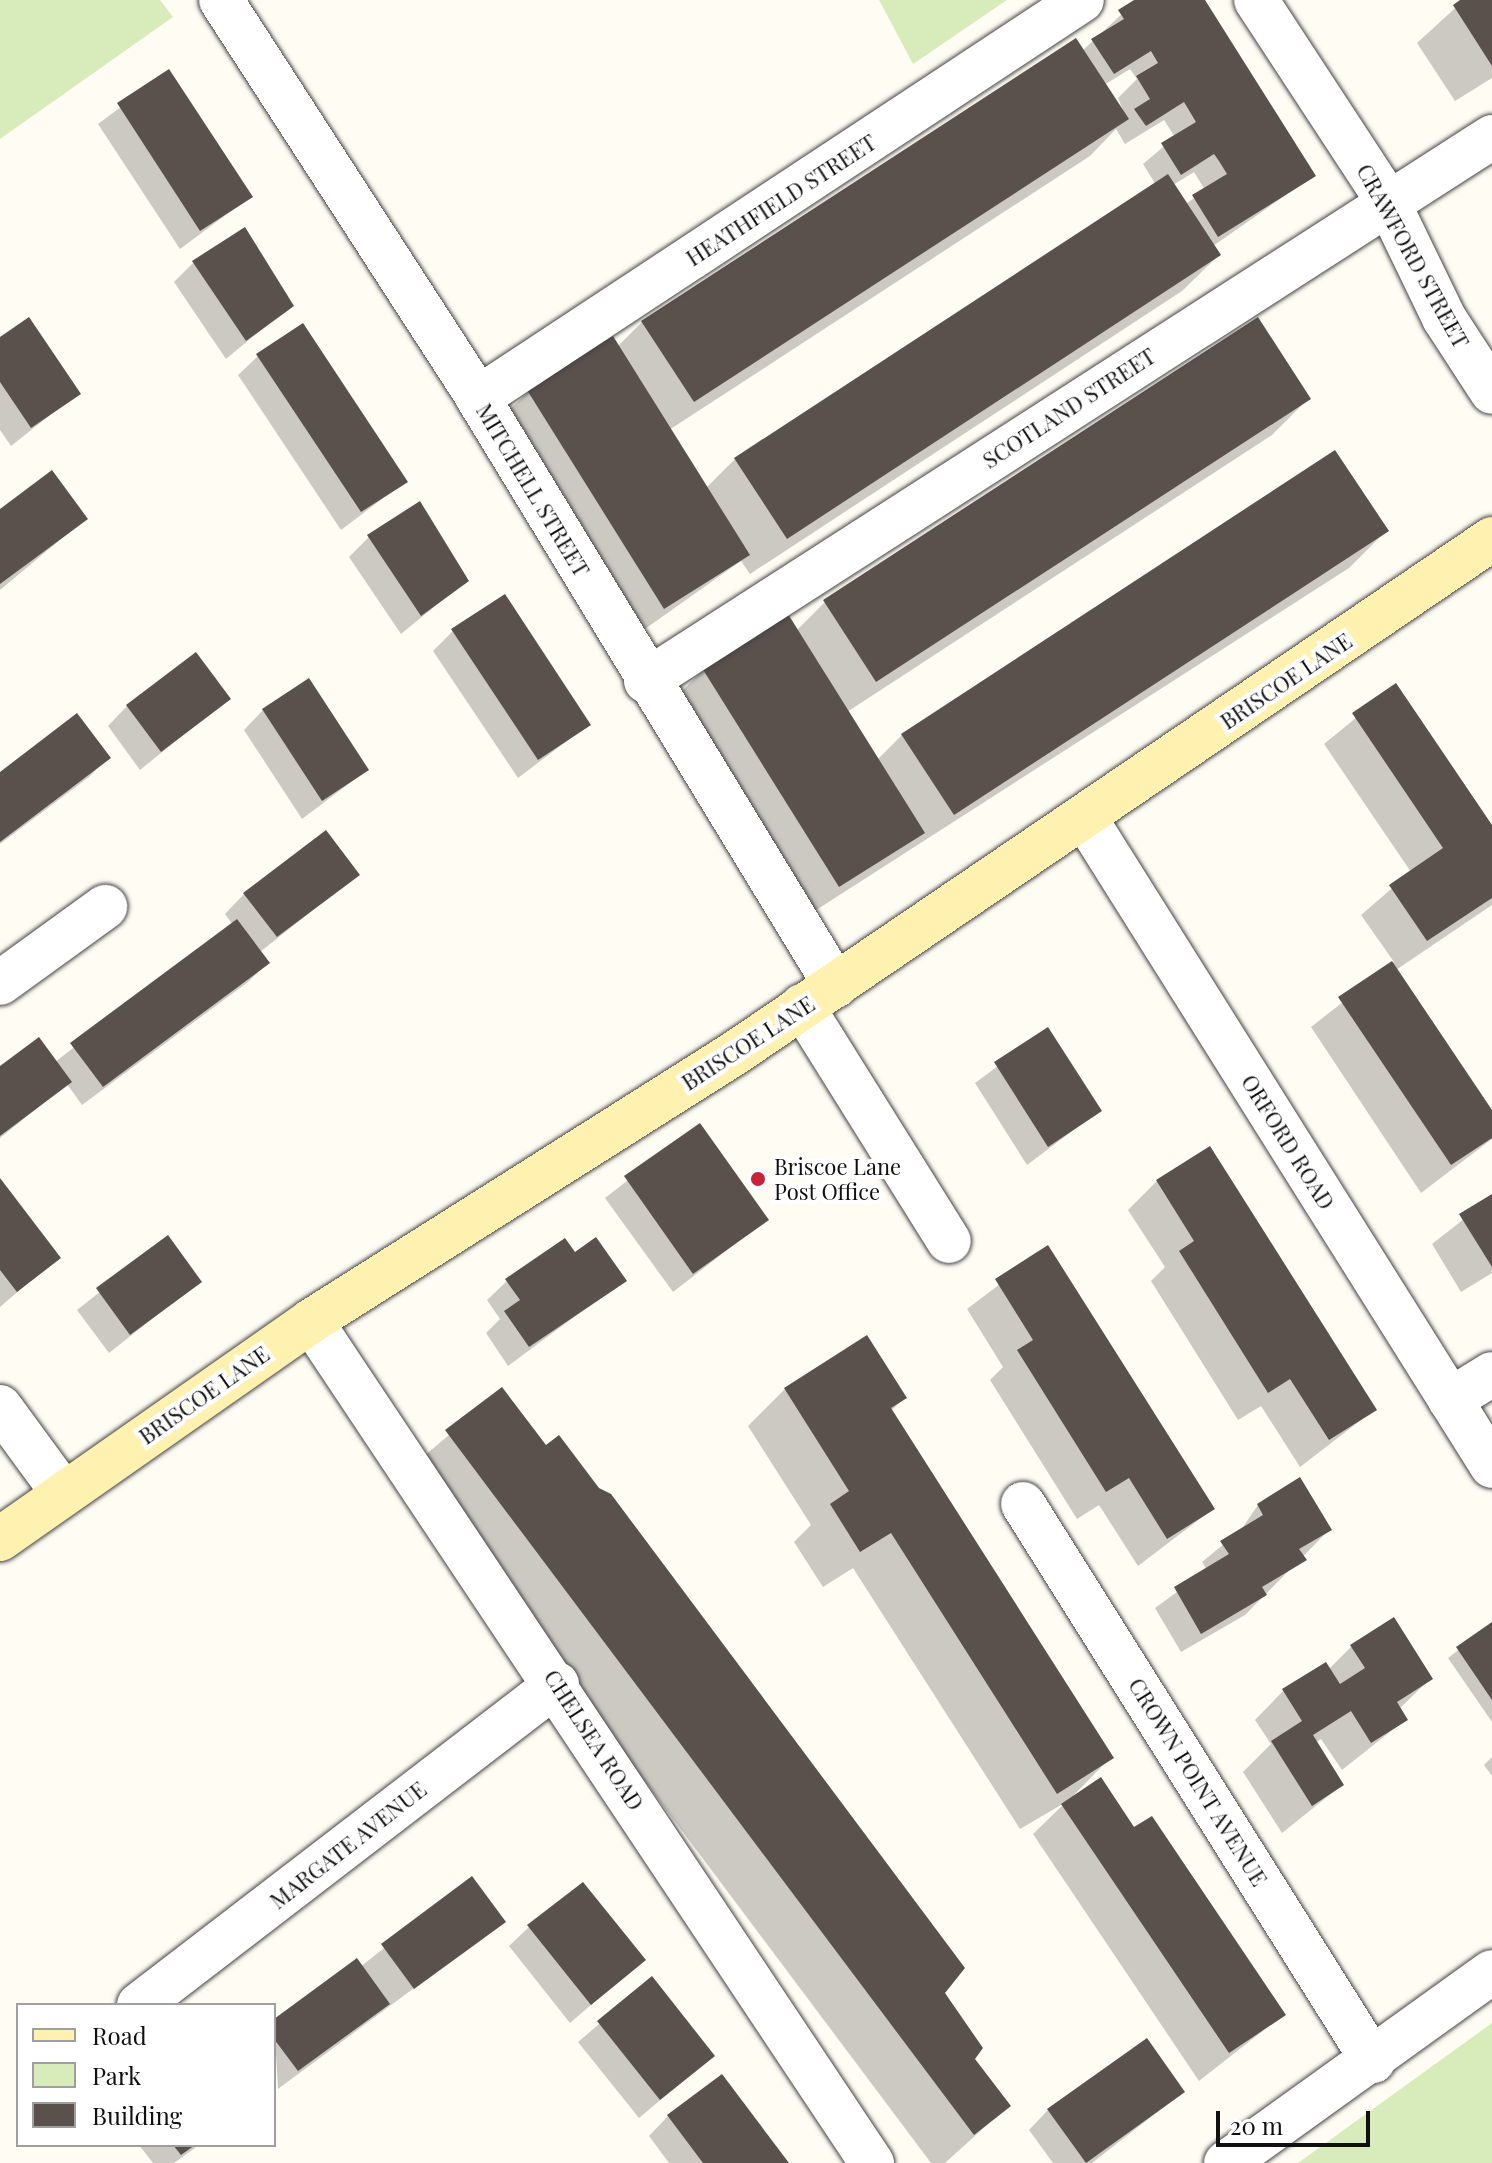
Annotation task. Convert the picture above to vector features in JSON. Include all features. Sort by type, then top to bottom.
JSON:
[{"type":"street","name":"MITCHELL STREET","points":[[221,0],[478,398],[646,681],[949,1241]]},
{"type":"street","name":"HEATHFIELD STREET","points":[[478,398],[1082,0]]},
{"type":"street","name":"CRAWFORD STREET","points":[[1256,0],[1388,202],[1444,318],[1492,392]]},
{"type":"street","name":"SCOTLAND STREET","points":[[646,681],[1492,137]]},
{"type":"street","name":"BRISCOE LANE","points":[[0,1539],[311,1321],[819,996],[1492,539]]},
{"type":"street","name":"ORFORD ROAD","points":[[1085,818],[1492,1466]]},
{"type":"street","points":[[0,983],[105,907]]},
{"type":"street","name":"CHELSEA ROAD","points":[[311,1321],[557,1684],[872,2163]]},
{"type":"street","points":[[1450,1400],[1492,1374]]},
{"type":"street","points":[[0,1407],[63,1493]]},
{"type":"street","name":"CROWN POINT AVENUE","points":[[1023,1504],[1373,2061]]},
{"type":"street","name":"MARGATE AVENUE","points":[[142,2003],[557,1684]]},
{"type":"street","points":[[1226,2163],[1373,2061],[1492,1972]]},
{"type":"green space","points":[[0,0],[160,0],[173,17],[0,139]]},
{"type":"green space","points":[[879,0],[1007,0],[913,64]]},
{"type":"green space","points":[[1492,2023],[1492,2163],[1298,2163]]},
{"type":"building","points":[[1134,0],[1205,0],[1316,176],[1218,237],[1192,195],[1227,174],[1214,154],[1181,175],[1161,143],[1196,122],[1184,102],[1146,126],[1134,109],[1150,99],[1136,76],[1158,63],[1151,51],[1114,74],[1091,39],[1124,19],[1118,10]]},
{"type":"building","points":[[1460,0],[1492,0],[1492,66],[1453,5]]},
{"type":"building","points":[[1076,38],[1129,119],[694,402],[641,321]]},
{"type":"building","points":[[169,69],[253,197],[200,231],[117,103]]},
{"type":"building","points":[[1168,174],[1221,255],[787,539],[734,458]]},
{"type":"building","points":[[245,227],[294,306],[246,341],[192,261]]},
{"type":"building","points":[[29,317],[81,394],[31,428],[0,382],[0,337]]},
{"type":"building","points":[[1258,317],[1311,399],[876,682],[823,600]]},
{"type":"building","points":[[303,323],[408,482],[361,512],[256,354]]},
{"type":"building","points":[[613,336],[750,555],[664,609],[527,390]]},
{"type":"building","points":[[1335,450],[1389,531],[954,815],[901,734]]},
{"type":"building","points":[[52,470],[88,519],[0,584],[0,509]]},
{"type":"building","points":[[420,501],[469,581],[421,616],[367,535]]},
{"type":"building","points":[[505,594],[591,725],[538,760],[451,629]]},
{"type":"building","points":[[788,614],[925,833],[839,887],[702,668]]},
{"type":"building","points":[[196,652],[231,699],[161,752],[126,705]]},
{"type":"building","points":[[309,678],[369,770],[322,801],[262,709]]},
{"type":"building","points":[[1396,683],[1492,825],[1492,898],[1427,941],[1389,885],[1443,848],[1352,713]]},
{"type":"building","points":[[77,713],[111,758],[0,842],[0,772]]},
{"type":"building","points":[[326,830],[360,875],[277,937],[243,893]]},
{"type":"building","points":[[237,919],[270,963],[103,1087],[70,1043]]},
{"type":"building","points":[[1392,961],[1492,1110],[1492,1138],[1451,1165],[1338,997]]},
{"type":"building","points":[[1048,1027],[1102,1111],[1048,1147],[994,1062]]},
{"type":"building","points":[[39,1037],[72,1082],[0,1136],[0,1066]]},
{"type":"building","points":[[700,1123],[769,1220],[693,1274],[624,1176]]},
{"type":"building","points":[[1210,1146],[1377,1410],[1329,1440],[1290,1379],[1268,1393],[1179,1251],[1194,1241],[1156,1180]]},
{"type":"building","points":[[0,1178],[61,1258],[17,1292],[0,1270]]},
{"type":"building","points":[[1492,1194],[1492,1267],[1459,1214]]},
{"type":"building","points":[[168,1235],[202,1282],[130,1335],[96,1288]]},
{"type":"building","points":[[596,1237],[627,1281],[529,1347],[504,1311],[520,1300],[505,1279],[565,1238],[575,1252]]},
{"type":"building","points":[[1048,1245],[1215,1509],[1167,1539],[1129,1478],[1106,1492],[1017,1350],[1033,1340],[995,1279]]},
{"type":"building","points":[[867,1335],[907,1398],[891,1408],[1114,1758],[1057,1794],[891,1533],[860,1552],[830,1504],[849,1491],[784,1388]]},
{"type":"building","points":[[502,1387],[546,1445],[559,1435],[599,1488],[611,1494],[965,1968],[945,1993],[983,2048],[975,2059],[1011,2106],[974,2135],[445,1430]]},
{"type":"building","points":[[1300,1477],[1332,1530],[1299,1549],[1307,1560],[1262,1587],[1267,1595],[1201,1634],[1174,1587],[1229,1554],[1220,1541],[1263,1515],[1257,1504]]},
{"type":"building","points":[[1394,1617],[1433,1679],[1397,1702],[1408,1720],[1371,1743],[1351,1711],[1313,1735],[1344,1785],[1312,1806],[1271,1741],[1302,1721],[1282,1689],[1326,1662],[1340,1684],[1365,1668],[1350,1645]]},
{"type":"building","points":[[1492,1622],[1492,1700],[1456,1647]]},
{"type":"building","points":[[1101,1777],[1134,1827],[1152,1816],[1286,2015],[1229,2053],[1061,1804]]},
{"type":"building","points":[[472,1876],[506,1922],[414,1989],[381,1944]]},
{"type":"building","points":[[583,1882],[646,1960],[591,2005],[527,1925]]},
{"type":"building","points":[[357,1958],[390,2004],[298,2071],[276,2042],[276,2018]]},
{"type":"building","points":[[652,1976],[715,2056],[660,2100],[597,2021]]},
{"type":"building","points":[[1147,2038],[1185,2092],[1086,2163],[1047,2109]]},
{"type":"building","points":[[722,2074],[789,2163],[703,2163],[667,2115]]},
{"type":"building","points":[[175,2147],[192,2147],[181,2155]]},
{"type":"place","name":"Briscoe Lane Post Office","points":[[758,1179]]}]
